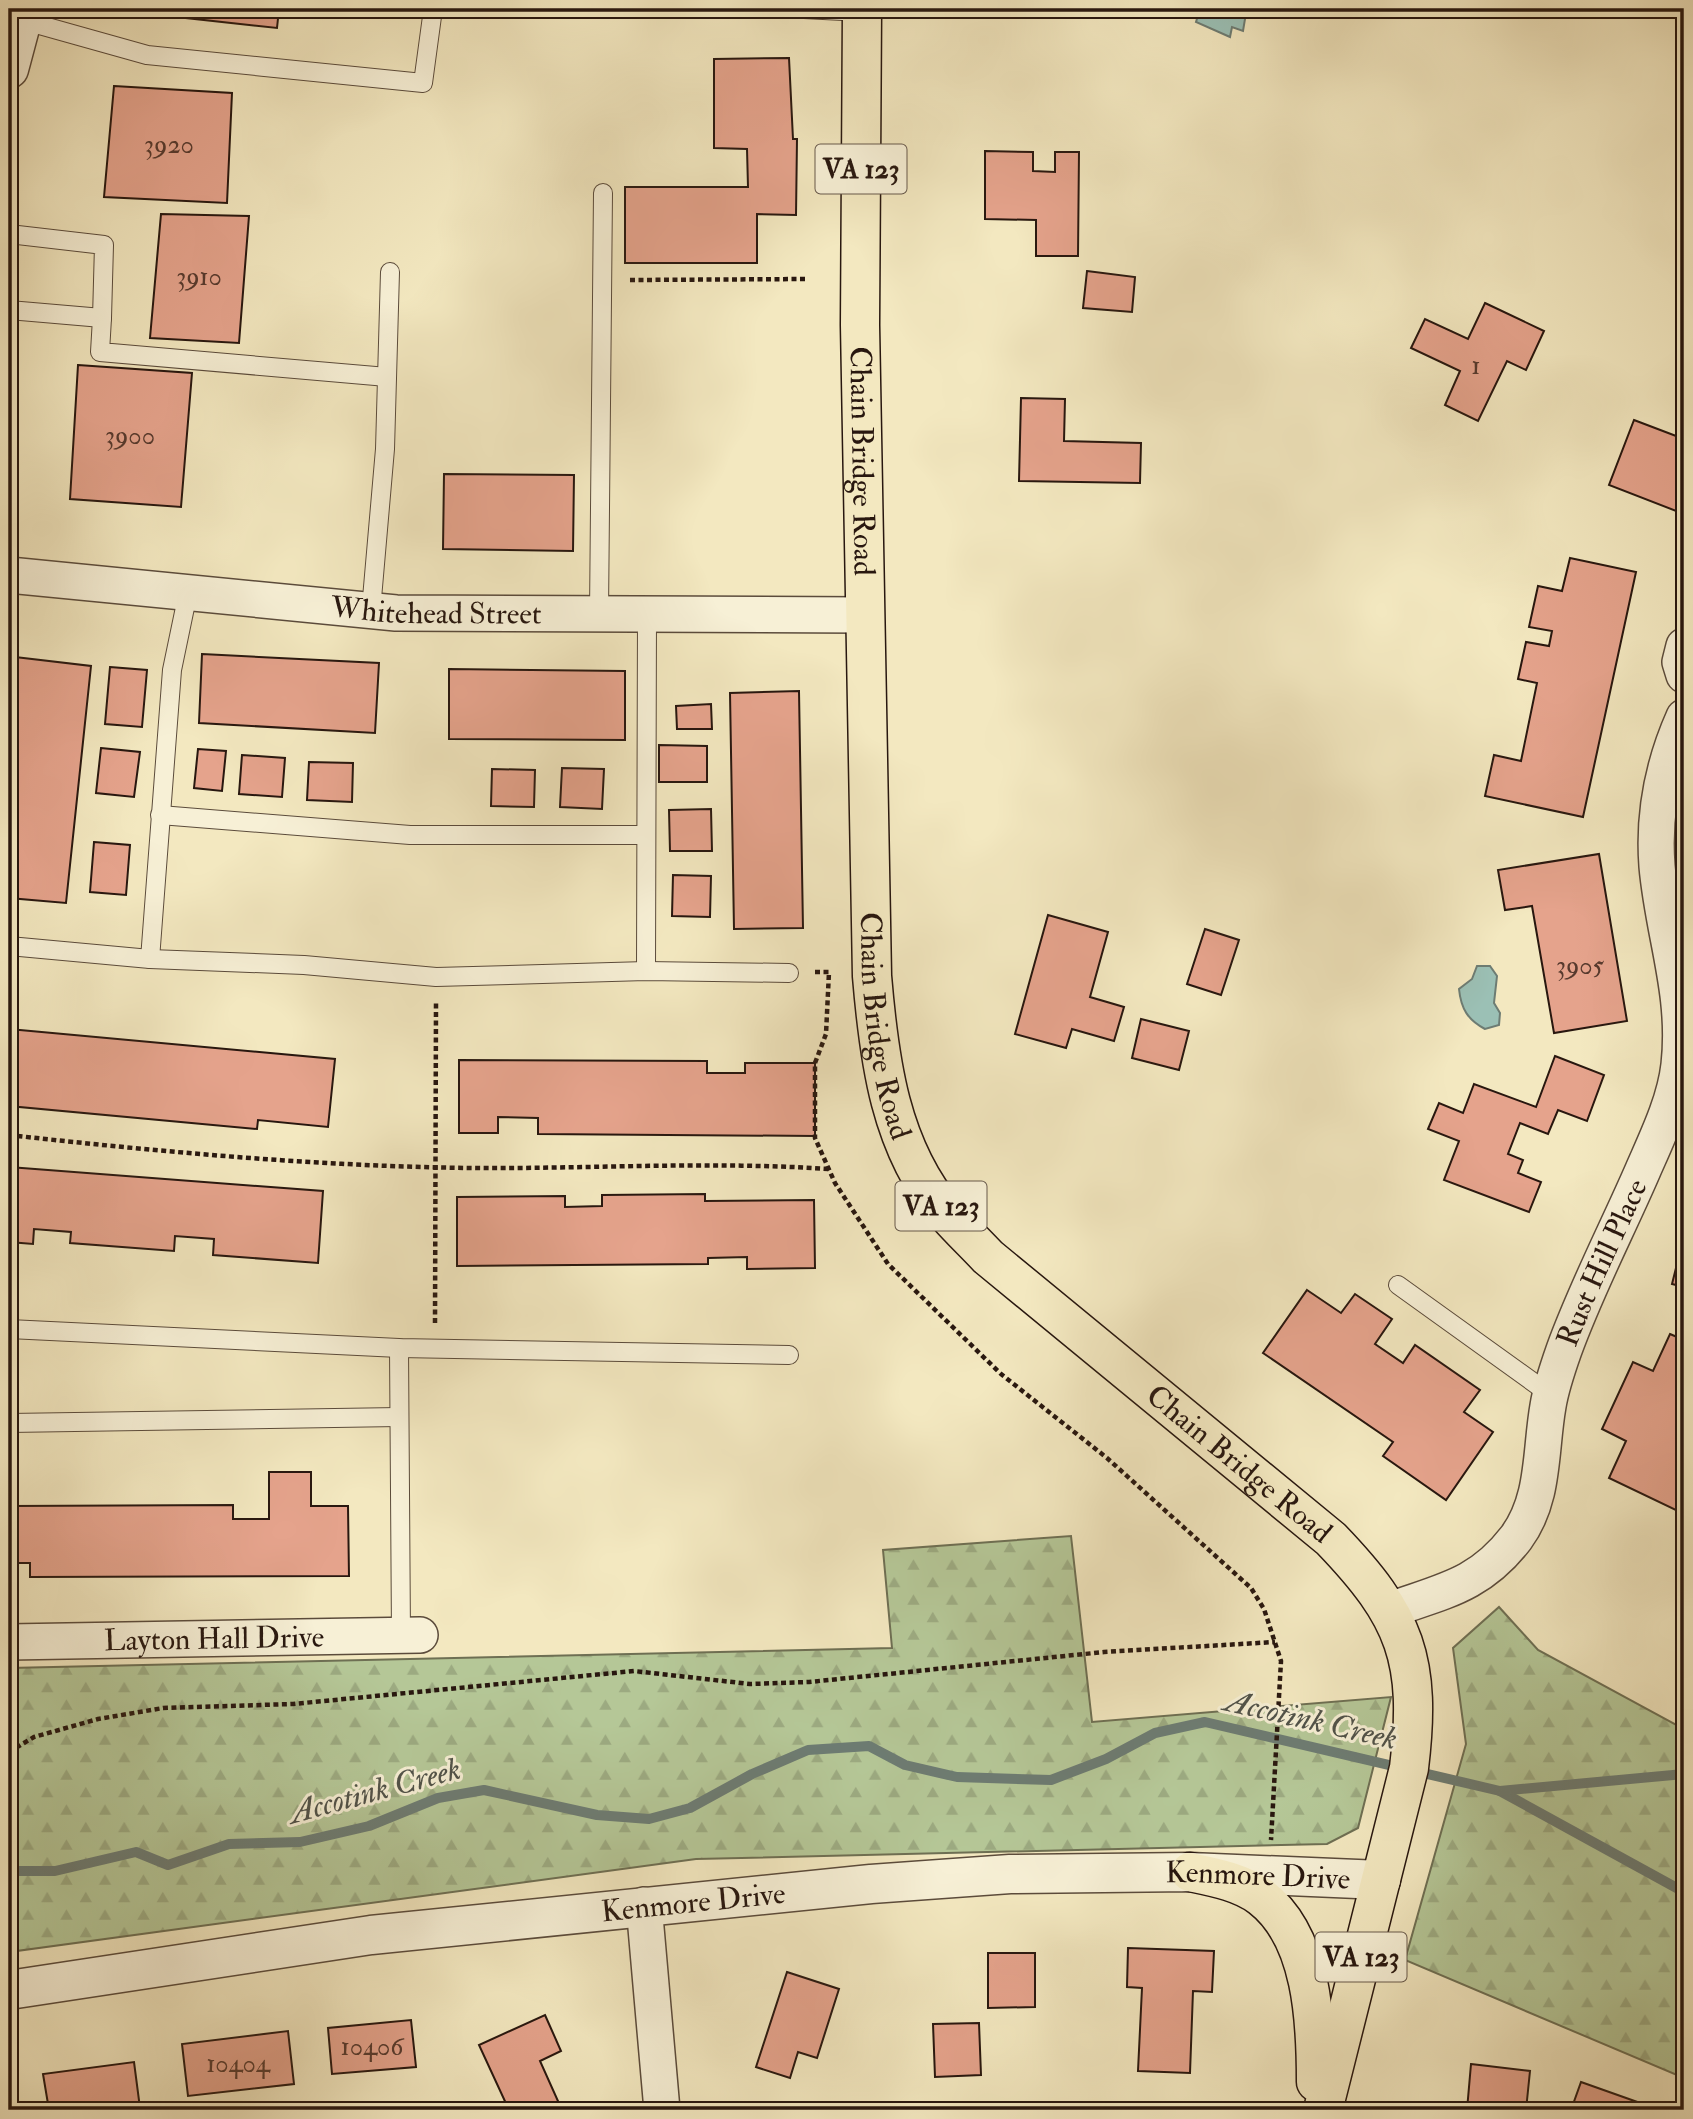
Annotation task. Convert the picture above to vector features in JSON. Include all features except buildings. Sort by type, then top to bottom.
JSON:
[{"type":"main road","name":"Chain Bridge Road","points":[[862,10],[860,325],[872,976],[878,1045],[889,1100],[901,1138],[922,1178],[946,1213],[988,1257],[1331,1539],[1371,1580],[1405,1640],[1414,1726],[1409,1768],[1324,2110]]},
{"type":"main road","points":[[1191,1872],[1228,1881],[1261,1897],[1289,1930],[1300,1956],[1312,2014],[1316,2051],[1315,2110]]},
{"type":"street","points":[[9,69],[24,14]]},
{"type":"street","name":"Whitehead Street","points":[[9,575],[371,610],[865,615]]},
{"type":"street","points":[[1684,646],[1680,663],[1684,674]]},
{"type":"street","name":"Rust Hill Place","points":[[1390,1610],[1471,1581],[1516,1537],[1531,1511],[1538,1488],[1551,1395],[1564,1350],[1654,1146],[1677,1104],[1680,1012],[1678,976],[1657,869],[1656,838],[1658,806],[1670,750],[1684,717]]},
{"type":"street","name":"Layton Hall Drive","points":[[9,1642],[410,1636]]},
{"type":"street","name":"Kenmore Drive","points":[[9,1990],[371,1935],[644,1905],[1010,1874],[1191,1872],[1381,1880]]},
{"type":"street","points":[[644,1905],[662,2110]]},
{"type":"lane","points":[[24,14],[147,55],[423,83],[433,9]]},
{"type":"lane","points":[[804,9],[862,10]]},
{"type":"lane","points":[[599,613],[603,194]]},
{"type":"lane","points":[[9,234],[104,245],[100,352],[387,377]]},
{"type":"lane","points":[[371,610],[385,449],[390,272]]},
{"type":"lane","points":[[9,310],[102,318]]},
{"type":"lane","points":[[150,960],[172,670],[188,593]]},
{"type":"lane","points":[[646,971],[647,614]]},
{"type":"lane","points":[[160,815],[410,835],[646,835]]},
{"type":"lane","points":[[9,946],[150,960],[304,965],[436,977],[646,971],[796,973]]},
{"type":"lane","points":[[1398,1285],[1551,1395]]},
{"type":"lane","points":[[9,1329],[399,1348],[789,1355]]},
{"type":"lane","points":[[399,1348],[399,1417],[410,1636]]},
{"type":"lane","points":[[9,1423],[399,1417]]},
{"type":"path","points":[[603,280],[807,279]]},
{"type":"path","points":[[796,973],[829,972],[826,1034],[815,1063],[815,1136],[829,1169],[888,1264],[1001,1374],[1097,1450],[1251,1588],[1264,1609],[1281,1661],[1271,1847]]},
{"type":"path","points":[[436,977],[436,1348]]},
{"type":"path","points":[[9,1135],[291,1162],[434,1167],[765,1165],[829,1169]]},
{"type":"path","points":[[9,1752],[47,1733],[98,1719],[163,1708],[293,1704],[578,1674],[634,1671],[750,1684],[809,1682],[1104,1652],[1275,1642]]},
{"type":"green space","points":[[1071,1536],[1092,1722],[1391,1697],[1358,1828],[1327,1844],[696,1859],[9,1952],[9,1668],[892,1648],[883,1550]]},
{"type":"green space","points":[[1499,1607],[1538,1650],[1684,1729],[1684,2078],[1405,1960],[1466,1744],[1453,1648]]},
{"type":"water","points":[[1200,9],[1237,9],[1246,13],[1243,31],[1232,27],[1230,37],[1196,22]]},
{"type":"water","points":[[1477,966],[1490,966],[1497,976],[1494,1003],[1500,1013],[1499,1025],[1485,1029],[1466,1013],[1459,989],[1472,979]]},
{"type":"waterway","name":"Accotink Creek","points":[[9,1871],[55,1871],[136,1852],[168,1865],[229,1844],[300,1842],[369,1826],[438,1798],[484,1790],[597,1815],[649,1819],[690,1808],[752,1774],[808,1750],[869,1746],[905,1765],[957,1777],[1051,1780],[1106,1759],[1155,1733],[1205,1722],[1500,1791],[1684,1774]]},
{"type":"waterway","points":[[1500,1791],[1684,1892]]}]
